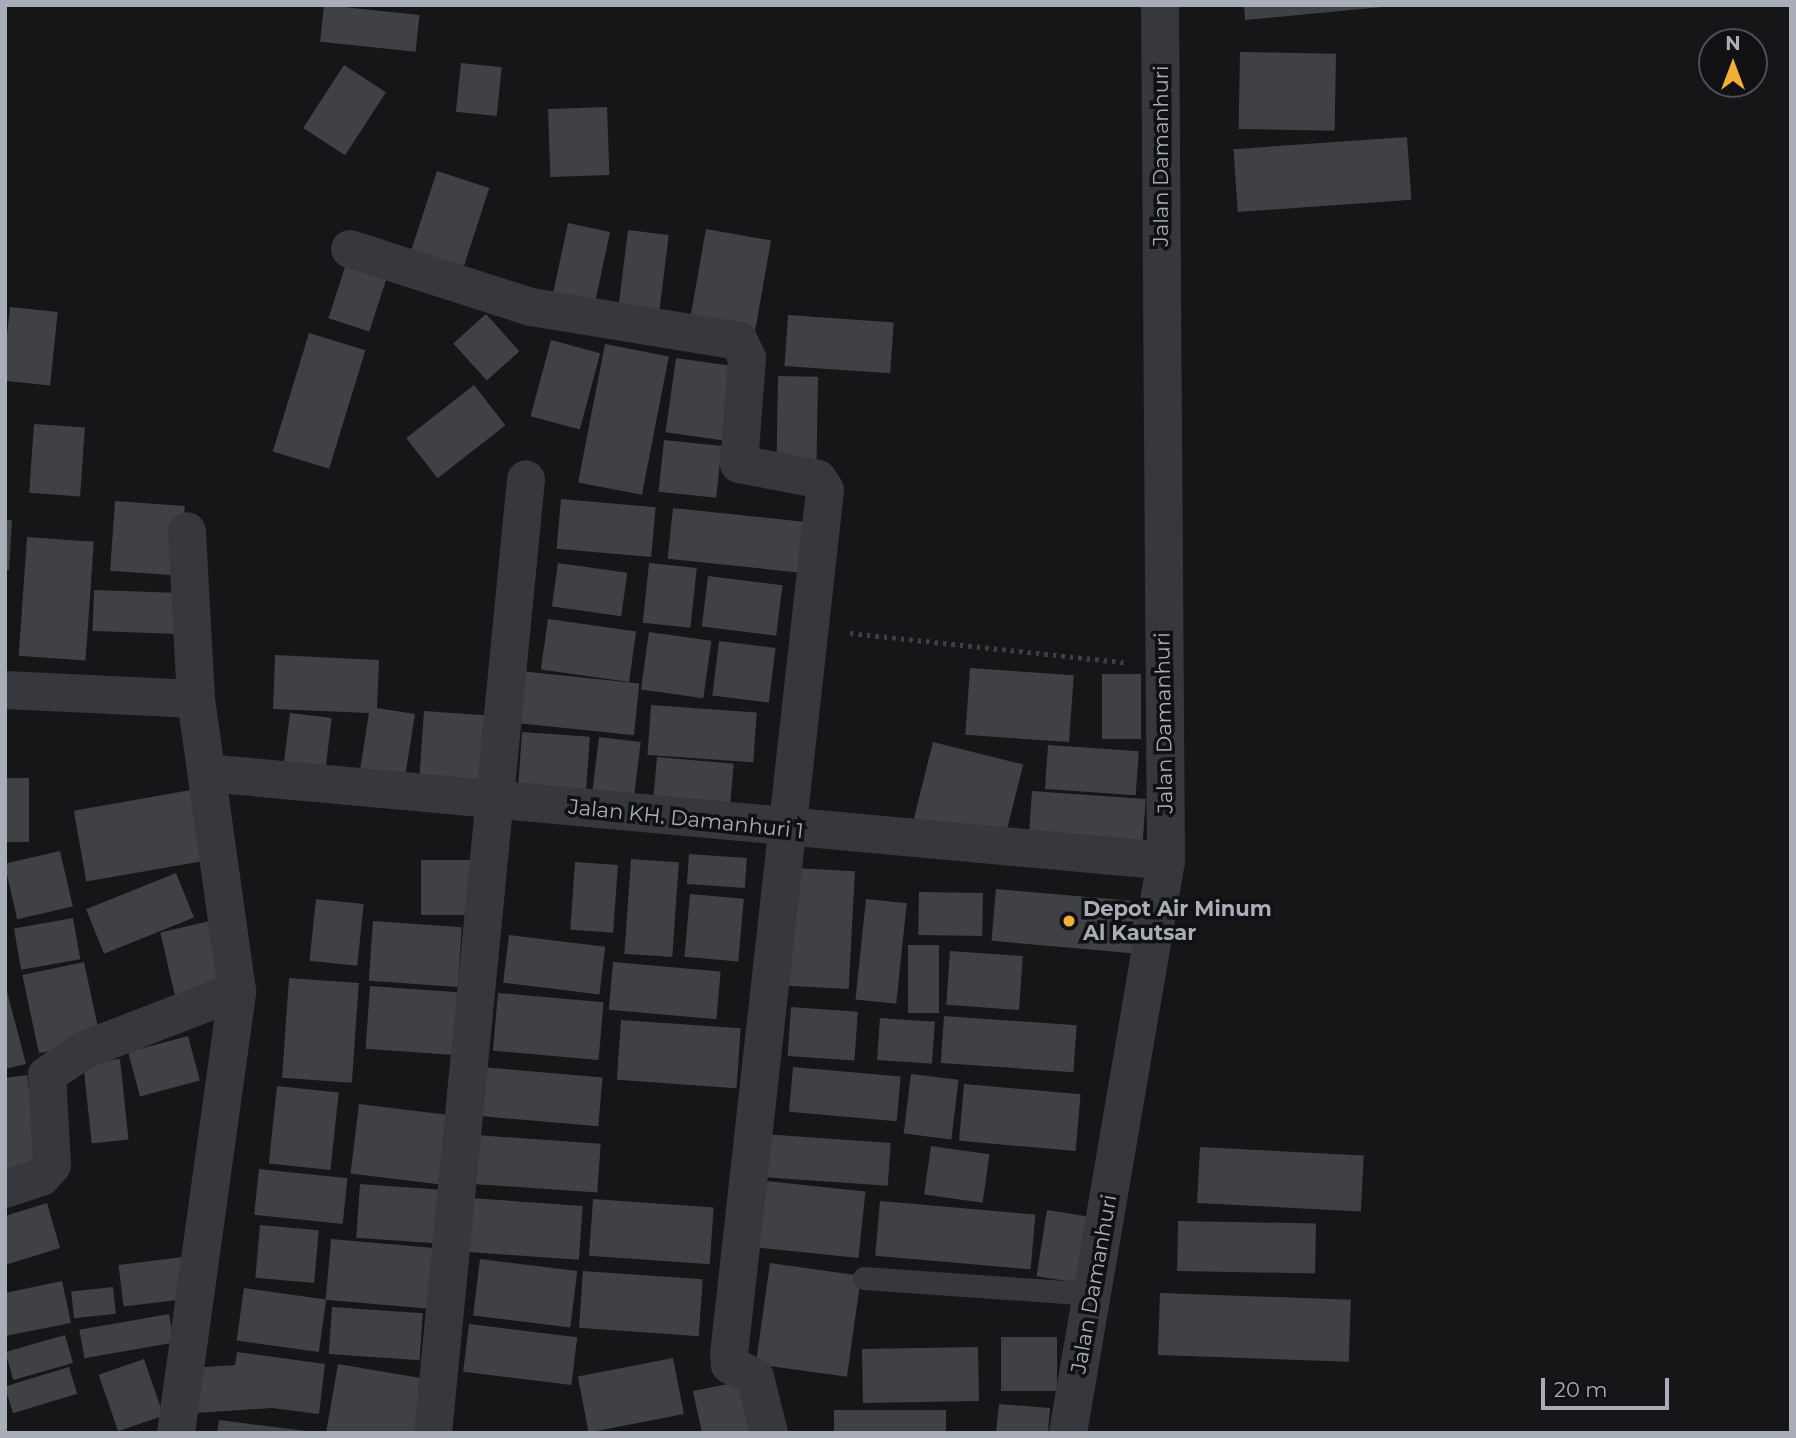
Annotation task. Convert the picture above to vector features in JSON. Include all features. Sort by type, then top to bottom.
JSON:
[{"type":"street","name":"Jalan Damanhuri","points":[[1068,1433],[1166,861],[1162,666],[1160,5]]},
{"type":"street","points":[[350,250],[531,307],[744,346],[739,464],[818,479],[825,490],[786,829],[730,1365],[755,1377],[769,1433]]},
{"type":"street","points":[[432,1433],[526,480]]},
{"type":"street","points":[[166,1429],[237,991],[196,699],[187,531]]},
{"type":"street","points":[[5,690],[196,699]]},
{"type":"street","name":"Jalan KH. Damanhuri 1","points":[[207,773],[786,829],[1166,861]]},
{"type":"street","points":[[5,1189],[41,1177],[52,1164],[47,1075],[84,1050],[237,991]]},
{"type":"lane","points":[[864,1278],[1092,1294]]},
{"type":"path","points":[[808,628],[1162,666]]},
{"type":"building","points":[[324,5],[419,15],[416,52],[320,42]]},
{"type":"building","points":[[1244,5],[1382,5],[1382,7],[1245,20]]},
{"type":"building","points":[[1240,52],[1336,54],[1335,131],[1239,129]]},
{"type":"building","points":[[461,63],[502,67],[497,116],[456,112]]},
{"type":"building","points":[[344,65],[386,92],[345,155],[303,128]]},
{"type":"building","points":[[607,107],[609,175],[550,177],[548,109]]},
{"type":"building","points":[[1407,137],[1411,200],[1238,212],[1233,149]]},
{"type":"building","points":[[437,171],[489,188],[463,270],[410,253]]},
{"type":"building","points":[[568,223],[610,232],[595,304],[553,295]]},
{"type":"building","points":[[706,229],[771,240],[754,336],[689,325]]},
{"type":"building","points":[[628,230],[669,235],[658,322],[617,317]]},
{"type":"building","points":[[346,264],[387,277],[369,331],[328,318]]},
{"type":"building","points":[[10,307],[58,312],[50,386],[5,381]]},
{"type":"building","points":[[486,314],[519,351],[487,381],[453,343]]},
{"type":"building","points":[[788,315],[894,322],[890,373],[784,366]]},
{"type":"building","points":[[309,333],[365,350],[329,469],[273,452]]},
{"type":"building","points":[[551,340],[600,353],[580,430],[531,416]]},
{"type":"building","points":[[605,344],[669,356],[642,495],[578,482]]},
{"type":"building","points":[[676,358],[734,366],[724,440],[666,432]]},
{"type":"building","points":[[778,376],[818,377],[816,466],[776,465]]},
{"type":"building","points":[[474,385],[505,425],[438,478],[406,438]]},
{"type":"building","points":[[34,424],[85,428],[80,496],[29,493]]},
{"type":"building","points":[[664,440],[722,446],[716,498],[659,492]]},
{"type":"building","points":[[561,499],[656,507],[651,557],[557,549]]},
{"type":"building","points":[[115,501],[185,506],[180,576],[110,571]]},
{"type":"building","points":[[673,508],[803,522],[798,572],[668,559]]},
{"type":"building","points":[[5,520],[12,520],[9,570],[5,570]]},
{"type":"building","points":[[27,537],[94,542],[86,660],[19,656]]},
{"type":"building","points":[[558,563],[627,573],[621,616],[552,607]]},
{"type":"building","points":[[649,563],[697,568],[690,628],[643,623]]},
{"type":"building","points":[[708,576],[782,585],[776,636],[702,627]]},
{"type":"building","points":[[94,590],[188,593],[187,634],[93,631]]},
{"type":"building","points":[[548,619],[636,631],[629,682],[541,670]]},
{"type":"building","points":[[649,632],[711,641],[703,698],[641,689]]},
{"type":"building","points":[[719,641],[776,648],[769,703],[712,696]]},
{"type":"building","points":[[275,655],[379,660],[377,708],[415,714],[403,790],[358,783],[369,713],[273,709]]},
{"type":"building","points":[[970,668],[1074,675],[1069,742],[965,735]]},
{"type":"building","points":[[520,671],[639,684],[634,735],[515,723]]},
{"type":"building","points":[[1102,674],[1141,674],[1141,739],[1102,739]]},
{"type":"building","points":[[651,705],[757,712],[753,762],[648,755]]},
{"type":"building","points":[[424,711],[485,715],[480,789],[419,785]]},
{"type":"building","points":[[290,713],[332,718],[325,773],[283,768]]},
{"type":"building","points":[[522,732],[590,737],[586,793],[518,788]]},
{"type":"building","points":[[599,737],[641,742],[632,814],[590,808]]},
{"type":"building","points":[[933,742],[1023,764],[1004,843],[913,821]]},
{"type":"building","points":[[1048,745],[1139,751],[1136,795],[1045,789]]},
{"type":"building","points":[[657,757],[734,764],[729,816],[652,809]]},
{"type":"building","points":[[5,778],[29,778],[29,842],[5,842]]},
{"type":"building","points":[[191,790],[204,861],[86,882],[74,811]]},
{"type":"building","points":[[1032,791],[1146,799],[1142,857],[1028,849]]},
{"type":"building","points":[[60,851],[73,907],[17,919],[5,864]]},
{"type":"building","points":[[689,854],[747,858],[745,888],[687,884]]},
{"type":"building","points":[[631,859],[679,862],[672,957],[624,954]]},
{"type":"building","points":[[421,860],[470,860],[470,915],[421,915]]},
{"type":"building","points":[[575,862],[618,865],[613,933],[570,930]]},
{"type":"building","points":[[795,868],[855,871],[849,989],[789,986]]},
{"type":"building","points":[[176,873],[194,918],[104,954],[86,909]]},
{"type":"building","name":"Depot Air Minum Al Kautsar","points":[[996,889],[1145,902],[1141,954],[991,941]]},
{"type":"building","points":[[919,892],[983,893],[982,936],[918,935]]},
{"type":"building","points":[[690,894],[744,899],[738,961],[685,957]]},
{"type":"building","points":[[316,899],[364,904],[357,966],[310,961]]},
{"type":"building","points":[[866,899],[907,903],[896,1004],[855,999]]},
{"type":"building","points":[[73,918],[80,959],[21,970],[14,928]]},
{"type":"building","points":[[210,921],[227,993],[177,1005],[160,932]]},
{"type":"building","points":[[373,921],[462,927],[458,987],[369,981]]},
{"type":"building","points":[[509,935],[605,947],[599,994],[503,983]]},
{"type":"building","points":[[908,945],[939,945],[939,1013],[908,1013]]},
{"type":"building","points":[[950,951],[1023,956],[1019,1010],[946,1005]]},
{"type":"building","points":[[84,962],[101,1040],[39,1053],[22,975]]},
{"type":"building","points":[[613,962],[721,971],[716,1019],[609,1010]]},
{"type":"building","points":[[289,978],[359,983],[352,1083],[282,1078]]},
{"type":"building","points":[[5,984],[26,1064],[5,1069]]},
{"type":"building","points":[[370,986],[462,992],[457,1055],[366,1049]]},
{"type":"building","points":[[498,993],[604,1002],[599,1060],[493,1051]]},
{"type":"building","points":[[791,1007],[858,1012],[854,1061],[788,1056]]},
{"type":"building","points":[[944,1016],[1077,1025],[1073,1072],[941,1063]]},
{"type":"building","points":[[880,1018],[935,1022],[932,1064],[877,1060]]},
{"type":"building","points":[[621,1020],[741,1028],[737,1088],[617,1080]]},
{"type":"building","points":[[188,1036],[200,1080],[140,1096],[128,1052]]},
{"type":"building","points":[[120,1059],[128,1140],[92,1143],[83,1063]]},
{"type":"building","points":[[482,1067],[603,1078],[598,1126],[478,1116]]},
{"type":"building","points":[[793,1067],[901,1076],[897,1121],[789,1112]]},
{"type":"building","points":[[911,1074],[959,1080],[951,1139],[904,1134]]},
{"type":"building","points":[[27,1075],[39,1169],[5,1174],[5,1078]]},
{"type":"building","points":[[964,1084],[1081,1094],[1076,1151],[959,1141]]},
{"type":"building","points":[[277,1086],[339,1092],[331,1170],[269,1164]]},
{"type":"building","points":[[359,1104],[461,1117],[453,1186],[350,1173]]},
{"type":"building","points":[[763,1134],[891,1143],[888,1186],[760,1177]]},
{"type":"building","points":[[476,1135],[601,1144],[597,1193],[473,1184]]},
{"type":"building","points":[[931,1146],[989,1154],[983,1203],[924,1195]]},
{"type":"building","points":[[1200,1147],[1364,1156],[1361,1212],[1197,1203]]},
{"type":"building","points":[[259,1169],[348,1178],[343,1224],[254,1215]]},
{"type":"building","points":[[766,1181],[865,1191],[858,1258],[759,1248]]},
{"type":"building","points":[[360,1184],[446,1190],[442,1244],[356,1238]]},
{"type":"building","points":[[470,1198],[583,1206],[579,1260],[466,1252]]},
{"type":"building","points":[[593,1199],[714,1207],[710,1264],[589,1256]]},
{"type":"building","points":[[880,1201],[1035,1215],[1031,1269],[875,1256]]},
{"type":"building","points":[[47,1203],[60,1248],[5,1265],[5,1216]]},
{"type":"building","points":[[1047,1210],[1097,1218],[1087,1284],[1037,1276]]},
{"type":"building","points":[[1178,1221],[1316,1223],[1315,1273],[1177,1271]]},
{"type":"building","points":[[260,1225],[319,1230],[314,1283],[255,1278]]},
{"type":"building","points":[[331,1239],[440,1248],[434,1309],[326,1300]]},
{"type":"building","points":[[183,1257],[188,1299],[124,1307],[118,1265]]},
{"type":"building","points":[[480,1259],[577,1271],[570,1328],[473,1316]]},
{"type":"building","points":[[770,1263],[861,1276],[847,1377],[756,1364]]},
{"type":"building","points":[[583,1271],[703,1279],[699,1336],[579,1328]]},
{"type":"building","points":[[62,1281],[71,1323],[5,1336],[5,1293]]},
{"type":"building","points":[[113,1287],[116,1314],[74,1318],[71,1291]]},
{"type":"building","points":[[244,1288],[326,1300],[319,1352],[237,1340]]},
{"type":"building","points":[[1160,1293],[1351,1300],[1349,1362],[1158,1355]]},
{"type":"building","points":[[332,1307],[423,1313],[419,1360],[329,1354]]},
{"type":"building","points":[[169,1314],[174,1343],[84,1358],[79,1330]]},
{"type":"building","points":[[469,1324],[577,1337],[571,1385],[463,1372]]},
{"type":"building","points":[[65,1335],[73,1363],[13,1380],[5,1352]]},
{"type":"building","points":[[1001,1337],[1057,1337],[1057,1391],[1001,1391]]},
{"type":"building","points":[[978,1347],[979,1401],[863,1403],[862,1349]]},
{"type":"building","points":[[237,1352],[325,1364],[319,1414],[272,1408],[195,1413],[192,1368],[235,1365]]},
{"type":"building","points":[[673,1358],[684,1414],[589,1432],[578,1377]]},
{"type":"building","points":[[144,1359],[164,1416],[118,1431],[99,1375]]},
{"type":"building","points":[[338,1364],[432,1380],[423,1433],[326,1433]]},
{"type":"building","points":[[69,1367],[77,1394],[13,1413],[5,1387]]},
{"type":"building","points":[[743,1381],[754,1433],[702,1433],[693,1391]]},
{"type":"building","points":[[999,1404],[1050,1408],[1048,1433],[996,1433]]},
{"type":"building","points":[[834,1410],[946,1410],[946,1433],[834,1433]]},
{"type":"building","points":[[219,1420],[307,1431],[307,1433],[217,1433]]},
{"type":"place","name":"Depot Air Minum Al Kautsar","points":[[1069,921]]}]
